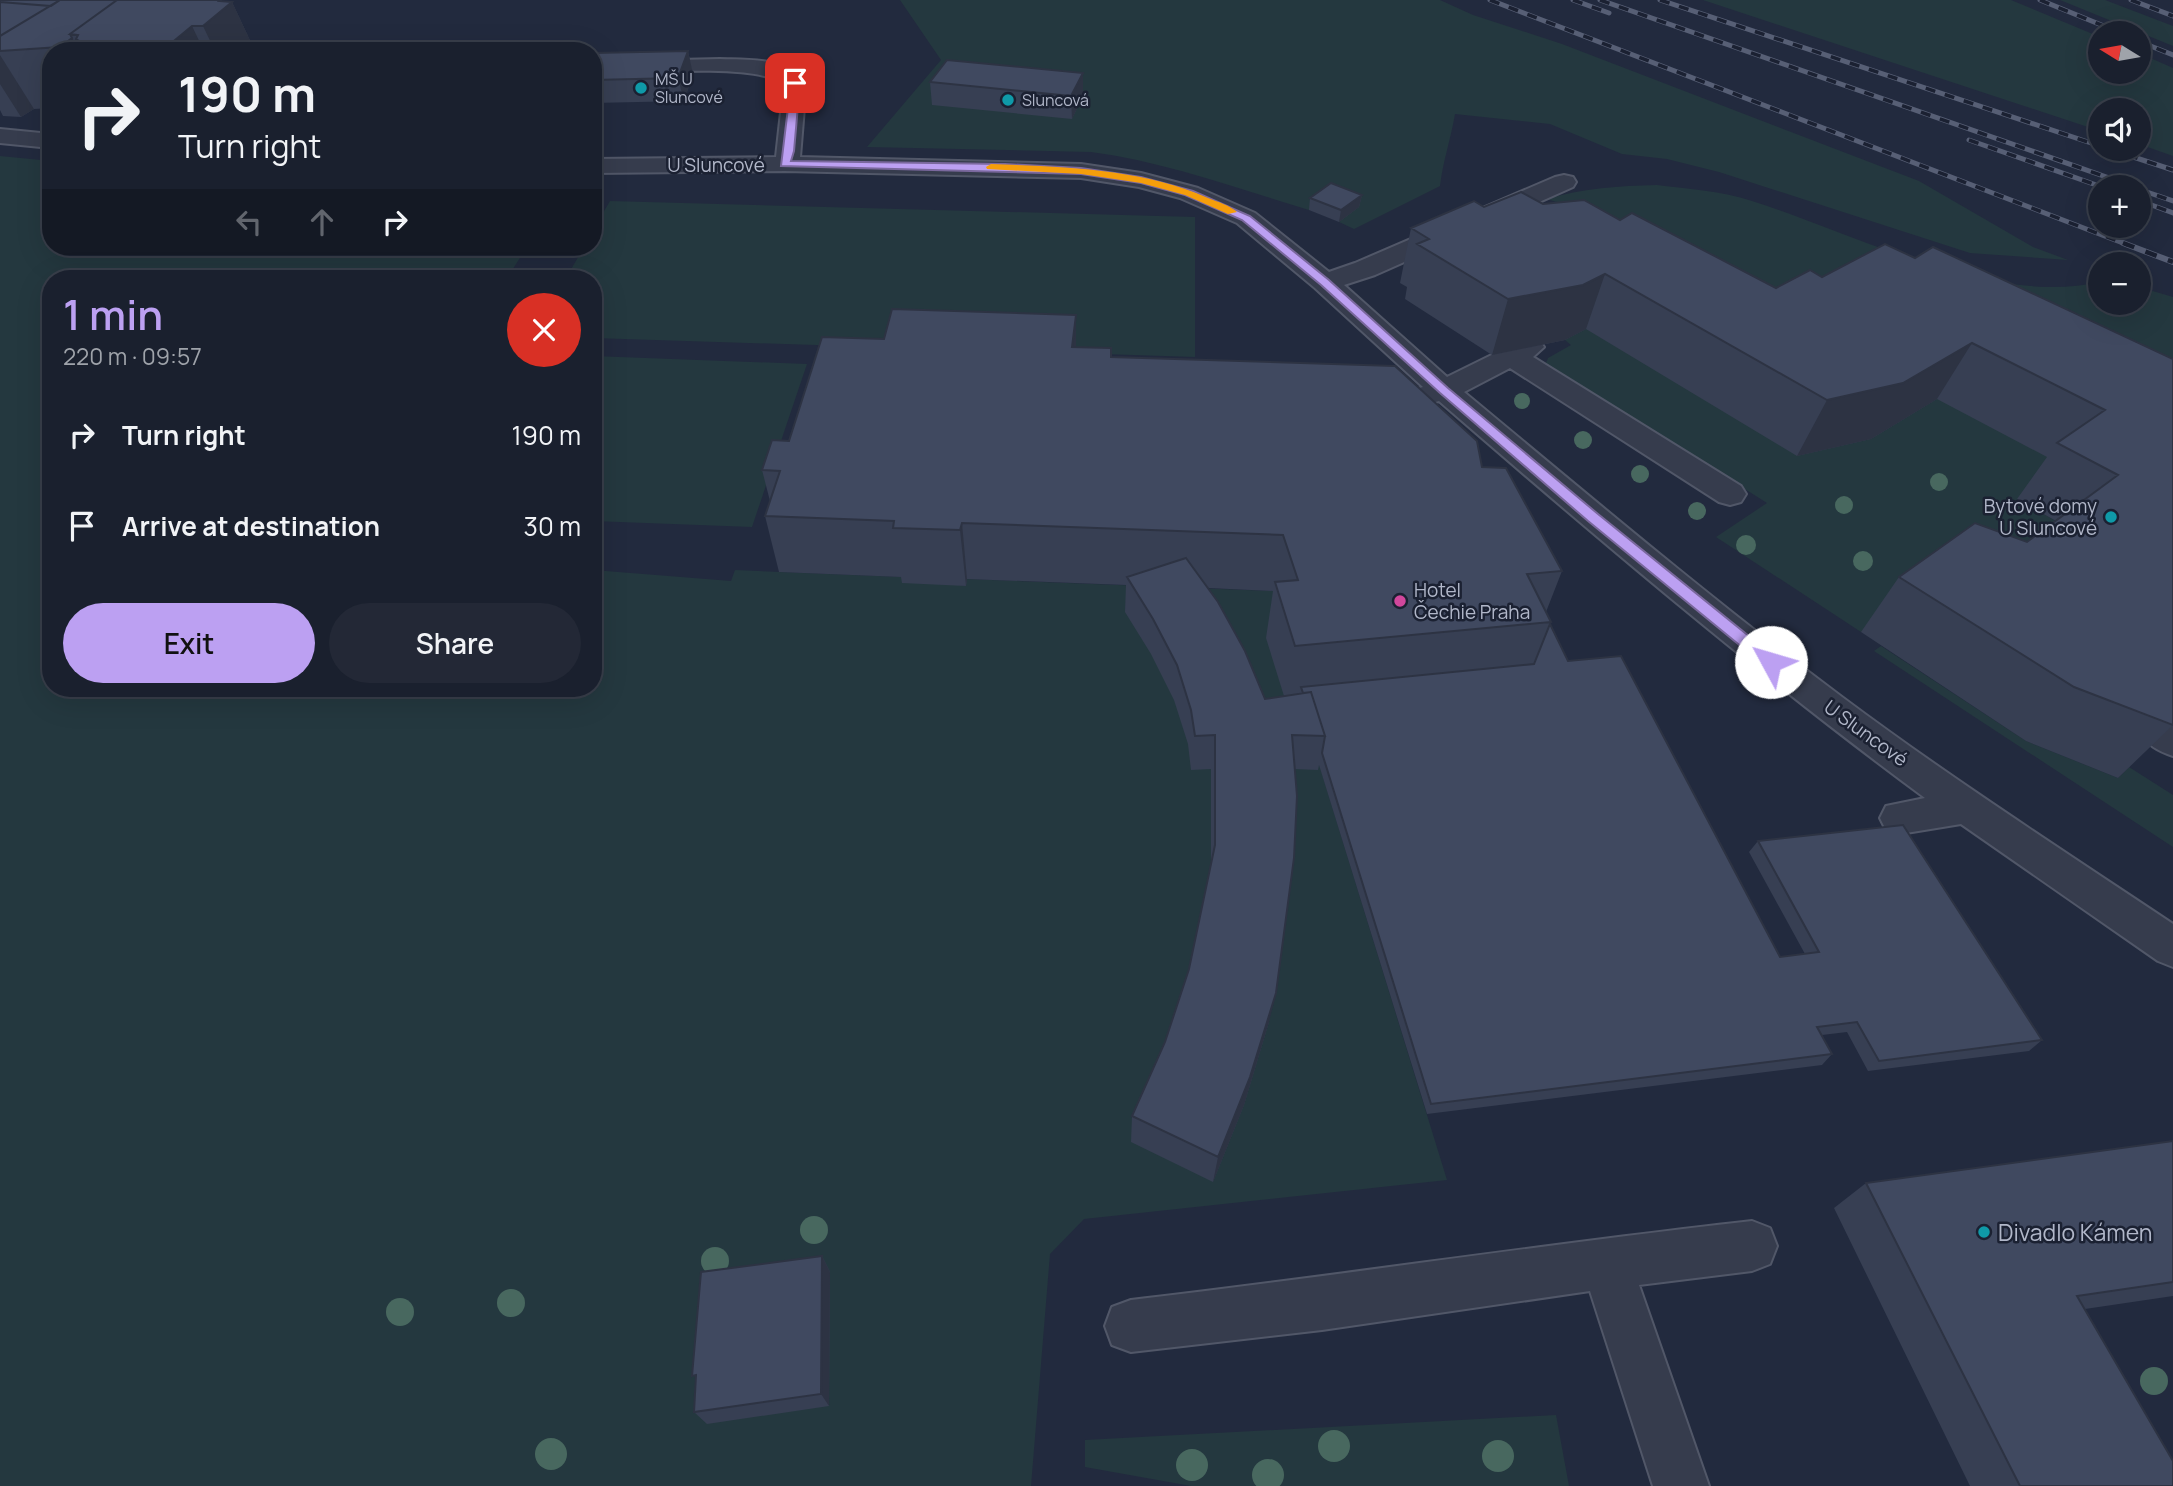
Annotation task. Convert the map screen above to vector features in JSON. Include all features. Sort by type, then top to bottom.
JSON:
[{"type":"street","points":[[602,69],[728,67],[760,68],[783,73],[795,83],[789,151],[785,164]]},
{"type":"street","points":[[0,136],[42,140]]},
{"type":"street","name":"U Sluncové","points":[[602,166],[785,164],[1005,167],[1081,171],[1141,180],[1189,193],[1246,218],[1325,282],[1444,390],[1593,517],[1761,654],[1830,708],[1967,807],[2173,948]]},
{"type":"street","points":[[1325,282],[1365,269],[1564,182]]},
{"type":"street","points":[[1392,398],[1422,397],[1444,390],[1521,351],[1730,494]]},
{"type":"street","points":[[1900,818],[1967,807]]},
{"type":"street","points":[[1131,1326],[1322,1304],[1606,1263],[1752,1246]]},
{"type":"street","points":[[1606,1263],[1681,1486]]},
{"type":"shaded area","points":[[900,0],[1440,0],[1473,15],[1562,44],[1919,181],[2033,247],[2068,260],[1970,253],[1719,172],[1667,159],[1622,154],[1550,124],[1455,114],[1440,186],[1354,229],[1339,222],[1329,196],[1309,210],[1201,176],[1119,156],[1091,152],[867,147],[941,60]]},
{"type":"shaded area","points":[[1703,0],[2011,0],[2088,32],[2088,84],[2151,84],[2151,58],[2173,68],[2173,156],[2151,148],[2151,98],[2088,98],[2088,127]]},
{"type":"shaded area","points":[[2060,0],[2105,0],[2173,26],[2173,46],[2151,37],[2151,21],[2112,21]]},
{"type":"shaded area","points":[[0,156],[42,160],[42,256],[521,256],[512,270],[42,270],[42,697],[602,697],[602,571],[731,581],[735,570],[902,577],[965,586],[967,579],[1274,591],[1299,699],[1447,1180],[1084,1219],[1050,1254],[1031,1486],[0,1486]]},
{"type":"shaded area","points":[[1657,185],[1740,198],[1924,263],[1970,276],[2015,284],[2059,287],[2088,283],[2088,315],[2151,315],[2151,291],[2173,297],[2173,449],[2017,499],[2149,574],[1861,632],[1716,537],[1767,503],[1546,363],[1548,358],[1571,345],[1565,340],[1597,215],[1547,199],[1574,192]]},
{"type":"shaded area","points":[[610,201],[1195,217],[1195,357],[602,338],[602,270],[571,270],[579,256],[602,256],[602,215]]},
{"type":"shaded area","points":[[602,356],[807,364],[752,527],[602,521]]},
{"type":"shaded area","points":[[1881,646],[2026,741],[2118,778],[2129,767],[2173,795],[2173,847],[1874,651]]},
{"type":"shaded area","points":[[1556,1415],[1569,1486],[1191,1486],[1085,1467],[1085,1440]]},
{"type":"building","points":[[0,0],[60,0],[51,6]]},
{"type":"building","points":[[60,0],[117,0],[70,34],[72,38],[67,42],[42,42],[42,48],[0,51],[0,36]]},
{"type":"building","points":[[117,0],[232,2],[203,26],[192,26],[173,42],[81,42],[76,39],[78,35],[70,34]]},
{"type":"building","points":[[0,2],[50,6],[0,36]]},
{"type":"building","points":[[688,51],[678,78],[602,80],[602,53]]},
{"type":"building","points":[[947,60],[1083,73],[1071,96],[930,82]]},
{"type":"building","points":[[1331,183],[1362,195],[1341,210],[1310,198]]},
{"type":"building","points":[[1521,192],[1543,204],[1584,200],[1620,220],[1632,213],[1776,288],[1810,270],[1822,277],[1885,244],[1915,258],[1933,247],[2173,359],[2173,725],[2074,687],[1899,577],[1975,523],[2027,542],[2118,475],[2057,443],[2105,410],[1972,343],[1903,383],[1827,400],[1605,274],[1583,285],[1508,299],[1417,244],[1429,239],[1411,228],[1474,201],[1484,207]]},
{"type":"building","points":[[892,309],[1076,315],[1072,347],[1111,348],[1111,357],[1395,366],[1477,441],[1482,467],[1506,468],[1562,571],[1527,574],[1551,622],[1295,646],[1275,582],[1298,580],[1283,535],[962,523],[960,530],[893,528],[894,521],[765,516],[780,471],[762,470],[772,440],[789,441],[822,337],[884,339]]},
{"type":"building","points":[[1186,558],[1218,602],[1245,651],[1265,699],[1311,692],[1325,736],[1292,735],[1297,796],[1294,858],[1276,993],[1250,1077],[1218,1157],[1132,1116],[1165,1042],[1189,969],[1215,845],[1215,735],[1195,736],[1191,710],[1177,665],[1127,577]]},
{"type":"building","points":[[1550,624],[1568,661],[1621,656],[1780,957],[1819,952],[1758,841],[1903,825],[2042,1040],[1879,1061],[1857,1022],[1817,1027],[1832,1054],[1431,1104],[1322,753],[1325,736],[1311,692],[1303,693],[1301,687],[1534,664]]},
{"type":"building","points":[[2173,1141],[2173,1282],[2077,1296],[2173,1461],[2173,1486],[2020,1486],[1866,1183]]},
{"type":"building","points":[[822,1256],[821,1394],[694,1412],[696,1375],[692,1376],[701,1272]]},
{"type":"railway","points":[[1490,0],[2128,245]]},
{"type":"railway","points":[[1573,0],[1609,13]]},
{"type":"railway","points":[[1600,0],[2101,175]]},
{"type":"railway","points":[[1660,0],[2088,142]]},
{"type":"railway","points":[[2040,0],[2092,21]]},
{"type":"railway","points":[[2131,0],[2173,16]]},
{"type":"railway","points":[[2151,46],[2173,55]]},
{"type":"railway","points":[[1969,140],[2088,182]]},
{"type":"railway","points":[[2146,161],[2173,170]]},
{"type":"railway","points":[[2151,193],[2173,201]]},
{"type":"railway","points":[[2151,205],[2173,213]]},
{"type":"railway","points":[[2123,243],[2173,262]]},
{"type":"slow traffic","points":[[991,167],[1081,171],[1141,180],[1189,193],[1232,212]]},
{"type":"place","name":"MŠ U Sluncové","points":[[641,88]]},
{"type":"place","name":"Sluncová","points":[[1008,100]]},
{"type":"place","name":"Bytové domy U Sluncové","points":[[2111,517]]},
{"type":"place","name":"Hotel Čechie Praha","points":[[1400,601]]},
{"type":"place","name":"Divadlo Kámen","points":[[1984,1232]]},
{"type":"route","points":[[795,83],[789,151],[785,164],[1005,167],[1081,171],[1141,180],[1189,193],[1246,218],[1325,282],[1444,390],[1593,517],[1771,662]]}]
